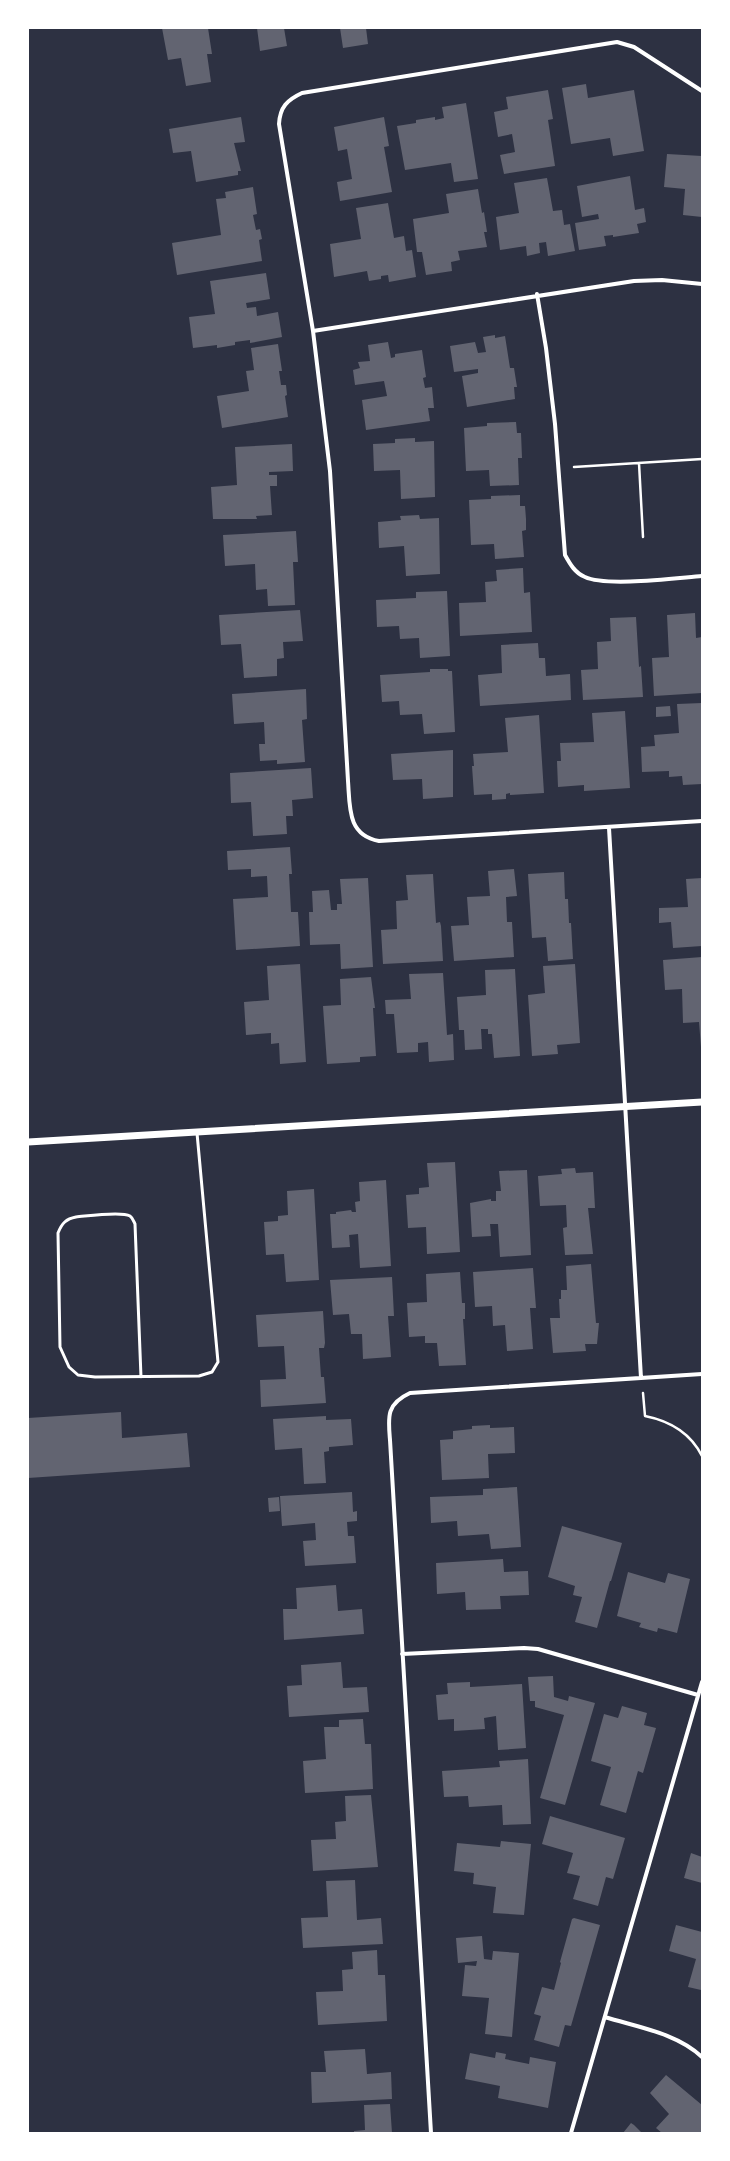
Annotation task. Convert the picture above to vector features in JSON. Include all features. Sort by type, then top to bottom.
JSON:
[{"type":"street","points":[[702,92],[634,47],[617,42],[302,93],[291,98],[282,109],[279,124],[313,331],[330,471],[348,781],[352,821],[356,828],[362,835],[379,841],[609,828],[702,821]]},
{"type":"street","points":[[313,331],[537,294],[648,280],[702,284]]},
{"type":"street","points":[[537,294],[546,348],[559,468],[565,555],[576,571],[584,577],[601,582],[702,576]]},
{"type":"street","points":[[609,828],[641,1378]]},
{"type":"street","points":[[30,1142],[702,1102]]},
{"type":"street","points":[[431,2133],[402,1654],[389,1420],[390,1411],[394,1402],[410,1393],[436,1390],[702,1374]]},
{"type":"street","points":[[402,1654],[524,1648],[538,1649],[698,1695]]},
{"type":"street","points":[[572,2133],[702,1682]]},
{"type":"street","points":[[605,2017],[675,2039],[686,2044],[702,2057]]},
{"type":"lane","points":[[141,1377],[135,1224],[133,1219],[130,1216],[122,1214],[70,1218],[61,1224],[58,1233],[60,1347],[69,1367],[78,1375],[95,1377],[141,1377],[200,1376],[212,1372],[218,1362],[197,1132]]},
{"type":"path","points":[[559,468],[702,459]]},
{"type":"path","points":[[639,463],[643,537]]},
{"type":"path","points":[[641,1378],[645,1416],[671,1424],[686,1434],[697,1447],[702,1456]]},
{"type":"building","points":[[162,28],[208,28],[212,54],[207,54],[211,82],[186,86],[181,58],[168,60]]},
{"type":"building","points":[[257,28],[284,28],[287,46],[260,51]]},
{"type":"building","points":[[340,28],[366,28],[368,44],[343,48]]},
{"type":"building","points":[[586,84],[588,98],[634,90],[644,151],[613,156],[610,138],[571,144],[562,88]]},
{"type":"building","points":[[548,90],[553,119],[548,120],[555,166],[504,174],[500,155],[515,152],[512,134],[498,137],[494,112],[508,109],[506,97]]},
{"type":"building","points":[[466,103],[478,179],[454,182],[451,163],[405,170],[397,126],[416,123],[416,120],[435,117],[435,120],[444,118],[442,107]]},
{"type":"building","points":[[241,117],[245,142],[234,143],[241,171],[238,171],[238,175],[196,182],[191,151],[173,153],[169,129]]},
{"type":"building","points":[[384,117],[389,146],[384,147],[392,192],[340,201],[337,182],[352,179],[347,149],[338,151],[334,127]]},
{"type":"building","points":[[667,154],[702,156],[702,217],[683,215],[685,189],[664,187]]},
{"type":"building","points":[[630,176],[635,210],[644,208],[646,222],[637,224],[639,233],[613,237],[613,235],[604,236],[606,246],[579,250],[575,223],[599,219],[598,214],[582,217],[577,186]]},
{"type":"building","points":[[547,178],[553,211],[562,210],[564,225],[570,224],[575,251],[548,256],[546,242],[539,243],[540,253],[527,256],[526,246],[500,250],[496,217],[519,213],[514,183]]},
{"type":"building","points":[[253,187],[257,214],[253,215],[256,230],[260,229],[262,239],[259,240],[262,261],[177,275],[172,243],[221,235],[216,199],[226,198],[225,192]]},
{"type":"building","points":[[478,189],[482,213],[484,212],[487,232],[484,232],[487,247],[458,251],[460,260],[451,262],[452,271],[426,275],[422,252],[417,252],[413,219],[449,213],[446,194]]},
{"type":"building","points":[[388,203],[394,238],[404,236],[406,251],[412,250],[416,277],[389,282],[388,275],[381,276],[381,279],[369,281],[367,271],[334,277],[330,244],[361,239],[356,208]]},
{"type":"building","points":[[266,273],[270,299],[246,303],[247,308],[256,307],[257,316],[278,312],[282,337],[250,343],[250,340],[235,342],[235,345],[217,348],[217,345],[193,348],[189,317],[215,314],[210,281]]},
{"type":"building","points":[[495,335],[495,338],[505,336],[510,368],[514,368],[517,387],[514,387],[515,399],[467,407],[462,376],[478,373],[478,369],[454,372],[450,346],[475,342],[478,353],[486,352],[483,337]]},
{"type":"building","points":[[388,342],[391,358],[395,357],[395,354],[422,350],[426,377],[423,378],[425,388],[432,387],[434,408],[428,408],[430,421],[366,430],[362,400],[387,396],[384,381],[355,385],[353,370],[360,368],[358,362],[370,361],[368,345]]},
{"type":"building","points":[[278,344],[282,371],[279,371],[281,385],[286,385],[287,395],[285,396],[288,417],[222,428],[217,396],[249,391],[246,371],[254,370],[251,348]]},
{"type":"building","points":[[516,422],[517,433],[521,433],[522,458],[518,458],[519,485],[490,486],[489,470],[466,471],[464,428],[487,426],[487,423]]},
{"type":"building","points":[[415,438],[415,442],[434,441],[435,497],[401,499],[400,470],[374,471],[373,444],[395,443],[395,439]]},
{"type":"building","points":[[292,444],[293,471],[269,472],[269,475],[277,475],[277,486],[270,486],[272,515],[256,516],[257,519],[213,519],[211,487],[237,485],[235,447]]},
{"type":"building","points":[[520,495],[520,506],[525,506],[526,519],[526,530],[522,531],[524,557],[495,559],[494,544],[471,545],[469,500],[491,499],[491,496]]},
{"type":"building","points":[[419,515],[420,519],[439,518],[440,574],[406,576],[404,546],[379,548],[378,522],[401,520],[400,516]]},
{"type":"building","points":[[296,531],[298,562],[293,562],[295,605],[268,606],[267,589],[256,590],[255,564],[225,566],[223,535]]},
{"type":"building","points":[[523,568],[524,593],[530,592],[532,632],[460,636],[459,603],[486,602],[485,582],[497,581],[496,570]]},
{"type":"building","points":[[447,591],[450,656],[420,658],[419,638],[400,639],[399,626],[377,627],[376,600],[416,598],[416,592]]},
{"type":"building","points":[[300,610],[303,641],[283,642],[284,658],[277,659],[277,676],[244,678],[241,644],[221,645],[219,615]]},
{"type":"building","points":[[695,613],[696,638],[702,637],[702,693],[654,696],[652,658],[669,657],[667,615]]},
{"type":"building","points":[[636,617],[639,667],[641,666],[643,697],[583,700],[581,670],[598,669],[597,642],[611,641],[610,618]]},
{"type":"building","points":[[538,643],[539,658],[545,658],[546,676],[570,674],[571,700],[480,706],[478,675],[502,673],[501,645]]},
{"type":"building","points":[[430,669],[448,669],[448,671],[452,671],[455,732],[424,734],[422,714],[400,715],[399,701],[382,702],[380,675],[430,672]]},
{"type":"building","points":[[306,689],[307,719],[302,720],[305,762],[277,764],[277,760],[260,761],[259,744],[265,744],[264,722],[234,724],[232,694]]},
{"type":"building","points":[[702,703],[702,784],[683,785],[682,776],[669,777],[669,771],[642,772],[641,747],[655,746],[654,735],[679,733],[677,704]]},
{"type":"building","points":[[670,706],[671,716],[656,717],[656,707]]},
{"type":"building","points":[[625,711],[630,788],[584,791],[584,785],[558,787],[557,761],[561,761],[560,743],[594,742],[592,713]]},
{"type":"building","points":[[539,715],[544,793],[510,795],[510,793],[506,794],[506,799],[492,800],[492,794],[474,795],[472,766],[474,766],[473,754],[508,752],[505,718]]},
{"type":"building","points":[[453,750],[453,797],[423,799],[422,779],[393,780],[391,754]]},
{"type":"building","points":[[311,768],[313,798],[292,800],[293,816],[286,816],[287,834],[253,836],[251,802],[231,803],[230,773]]},
{"type":"building","points":[[290,847],[292,874],[289,874],[291,912],[298,912],[300,946],[236,950],[233,899],[268,897],[267,876],[251,877],[251,869],[228,870],[227,851]]},
{"type":"building","points":[[514,869],[517,896],[506,897],[507,922],[512,922],[514,957],[454,961],[451,926],[469,925],[467,897],[490,896],[488,871]]},
{"type":"building","points":[[564,872],[565,899],[568,899],[573,959],[548,961],[546,937],[532,938],[528,874]]},
{"type":"building","points":[[433,874],[436,923],[440,922],[441,926],[443,961],[383,964],[381,930],[397,929],[396,901],[408,900],[406,875]]},
{"type":"building","points":[[368,878],[373,967],[341,969],[340,944],[310,945],[309,912],[313,912],[312,891],[329,890],[331,910],[337,910],[337,904],[342,904],[340,879]]},
{"type":"building","points":[[702,878],[702,946],[673,948],[671,922],[659,923],[659,908],[688,907],[686,879]]},
{"type":"building","points":[[702,957],[701,1047],[699,1022],[683,1023],[682,989],[665,990],[663,960]]},
{"type":"building","points":[[300,964],[306,1062],[280,1064],[279,1043],[271,1044],[271,1033],[246,1035],[244,1002],[269,1000],[267,966]]},
{"type":"building","points":[[575,964],[580,1043],[557,1045],[558,1054],[532,1056],[528,995],[545,993],[543,966]]},
{"type":"building","points":[[515,969],[520,1056],[494,1058],[492,1034],[488,1034],[488,1029],[481,1029],[482,1049],[465,1050],[464,1030],[459,1030],[457,997],[486,995],[485,970]]},
{"type":"building","points":[[443,973],[447,1035],[453,1034],[454,1060],[429,1062],[428,1042],[418,1043],[418,1052],[397,1053],[394,1014],[386,1014],[385,1000],[411,999],[409,974]]},
{"type":"building","points":[[371,977],[375,1008],[373,1008],[376,1056],[360,1057],[360,1062],[327,1064],[323,1006],[341,1005],[340,979]]},
{"type":"building","points":[[455,1162],[460,1252],[427,1254],[426,1227],[408,1228],[406,1195],[419,1194],[419,1188],[429,1187],[427,1163]]},
{"type":"building","points":[[575,1168],[576,1173],[593,1172],[595,1208],[588,1208],[593,1254],[565,1255],[563,1228],[567,1227],[566,1205],[540,1206],[538,1176],[562,1174],[561,1169]]},
{"type":"building","points":[[527,1170],[531,1255],[500,1257],[498,1224],[490,1224],[491,1236],[472,1237],[470,1203],[491,1199],[491,1201],[496,1201],[496,1191],[501,1191],[499,1171]]},
{"type":"building","points":[[386,1180],[391,1266],[360,1268],[358,1234],[349,1235],[350,1247],[332,1248],[330,1214],[351,1210],[352,1212],[356,1212],[355,1202],[360,1201],[359,1182]]},
{"type":"building","points":[[314,1189],[319,1280],[286,1282],[284,1254],[266,1255],[264,1222],[278,1221],[278,1216],[288,1215],[287,1191]]},
{"type":"building","points":[[591,1264],[596,1323],[599,1323],[597,1344],[585,1344],[586,1351],[553,1353],[550,1318],[560,1318],[559,1299],[561,1299],[561,1290],[567,1290],[566,1266]]},
{"type":"building","points":[[533,1268],[536,1308],[530,1308],[533,1349],[507,1351],[505,1325],[493,1326],[492,1306],[475,1307],[473,1272]]},
{"type":"building","points":[[460,1272],[462,1303],[465,1303],[465,1319],[463,1319],[466,1365],[439,1366],[437,1343],[425,1343],[425,1336],[409,1337],[407,1303],[427,1302],[426,1274]]},
{"type":"building","points":[[392,1277],[394,1316],[388,1316],[391,1357],[363,1359],[362,1334],[351,1334],[349,1314],[333,1315],[330,1280]]},
{"type":"building","points":[[323,1311],[325,1343],[324,1348],[319,1348],[321,1377],[324,1377],[326,1403],[261,1407],[260,1380],[286,1379],[284,1346],[258,1347],[256,1315]]},
{"type":"building","points":[[121,1412],[122,1438],[187,1433],[190,1467],[28,1478],[28,1418]]},
{"type":"building","points":[[326,1416],[326,1420],[351,1419],[353,1445],[329,1447],[329,1451],[324,1452],[326,1483],[304,1484],[302,1448],[275,1450],[273,1419]]},
{"type":"building","points":[[490,1425],[490,1428],[514,1427],[515,1453],[488,1454],[489,1478],[442,1480],[440,1440],[453,1439],[453,1431],[472,1429],[472,1426]]},
{"type":"building","points":[[517,1487],[521,1547],[491,1549],[489,1534],[458,1536],[457,1521],[431,1523],[430,1497],[483,1495],[483,1489]]},
{"type":"building","points":[[352,1492],[353,1512],[357,1511],[357,1521],[347,1522],[348,1536],[354,1536],[356,1563],[305,1566],[303,1541],[316,1540],[315,1523],[282,1526],[280,1496]]},
{"type":"building","points":[[279,1497],[280,1511],[269,1512],[268,1498]]},
{"type":"building","points":[[562,1526],[622,1543],[597,1628],[575,1622],[582,1597],[573,1595],[575,1586],[548,1577]]},
{"type":"building","points":[[503,1559],[504,1572],[528,1571],[529,1595],[500,1596],[501,1609],[466,1610],[465,1592],[437,1594],[436,1563]]},
{"type":"building","points":[[628,1572],[665,1583],[668,1573],[690,1579],[677,1633],[658,1628],[657,1632],[639,1627],[641,1623],[617,1616]]},
{"type":"building","points":[[336,1585],[338,1611],[362,1609],[364,1634],[284,1640],[283,1609],[297,1609],[296,1588]]},
{"type":"building","points":[[341,1662],[343,1688],[367,1687],[369,1712],[289,1717],[287,1686],[302,1685],[301,1665]]},
{"type":"building","points":[[553,1676],[554,1697],[568,1701],[569,1696],[595,1703],[565,1805],[540,1798],[564,1715],[535,1707],[535,1701],[530,1701],[528,1677]]},
{"type":"building","points":[[470,1682],[470,1687],[522,1684],[526,1748],[498,1750],[496,1716],[484,1718],[485,1729],[454,1731],[454,1719],[438,1720],[436,1695],[448,1694],[447,1683]]},
{"type":"building","points":[[622,1706],[647,1713],[644,1725],[656,1728],[643,1773],[638,1771],[626,1813],[600,1805],[611,1767],[591,1761],[604,1714],[618,1718]]},
{"type":"building","points":[[363,1719],[365,1744],[371,1744],[373,1789],[305,1793],[303,1761],[326,1759],[324,1727],[339,1727],[339,1720]]},
{"type":"building","points":[[528,1759],[531,1824],[503,1825],[502,1805],[469,1807],[468,1796],[444,1797],[442,1771],[500,1767],[499,1761]]},
{"type":"building","points":[[371,1795],[378,1867],[313,1871],[311,1840],[336,1839],[335,1822],[346,1821],[345,1796]]},
{"type":"building","points":[[550,1816],[625,1838],[613,1879],[606,1877],[598,1906],[573,1899],[580,1876],[567,1873],[573,1853],[542,1844]]},
{"type":"building","points":[[501,1841],[531,1844],[524,1915],[493,1913],[496,1887],[473,1884],[474,1873],[454,1871],[457,1843],[500,1847]]},
{"type":"building","points":[[691,1853],[702,1857],[702,1883],[684,1878]]},
{"type":"building","points":[[355,1880],[357,1920],[381,1918],[383,1944],[303,1948],[301,1918],[328,1917],[326,1881]]},
{"type":"building","points":[[574,1918],[600,1925],[571,2026],[565,2025],[559,2047],[534,2040],[541,2016],[534,2014],[542,1987],[554,1990],[560,1962],[572,1919]]},
{"type":"building","points":[[676,1925],[702,1932],[701,1990],[688,1987],[696,1959],[669,1951]]},
{"type":"building","points":[[482,1936],[484,1959],[492,1960],[493,1951],[519,1953],[512,2037],[485,2034],[489,1998],[462,1996],[465,1965],[476,1966],[477,1961],[458,1963],[456,1938]]},
{"type":"building","points":[[377,1950],[378,1975],[385,1975],[387,2021],[318,2025],[316,1992],[343,1991],[342,1970],[353,1969],[352,1952]]},
{"type":"building","points":[[365,2049],[367,2074],[391,2072],[392,2099],[312,2103],[311,2072],[326,2072],[324,2051]]},
{"type":"building","points":[[496,2052],[506,2054],[505,2059],[529,2064],[530,2057],[556,2062],[548,2108],[498,2098],[500,2086],[465,2079],[470,2053],[495,2058]]},
{"type":"building","points":[[666,2075],[702,2105],[702,2133],[662,2133],[656,2128],[669,2114],[650,2093]]},
{"type":"building","points":[[390,2104],[392,2133],[354,2133],[354,2131],[365,2130],[364,2105]]},
{"type":"building","points":[[631,2123],[634,2125],[642,2133],[623,2133]]}]
